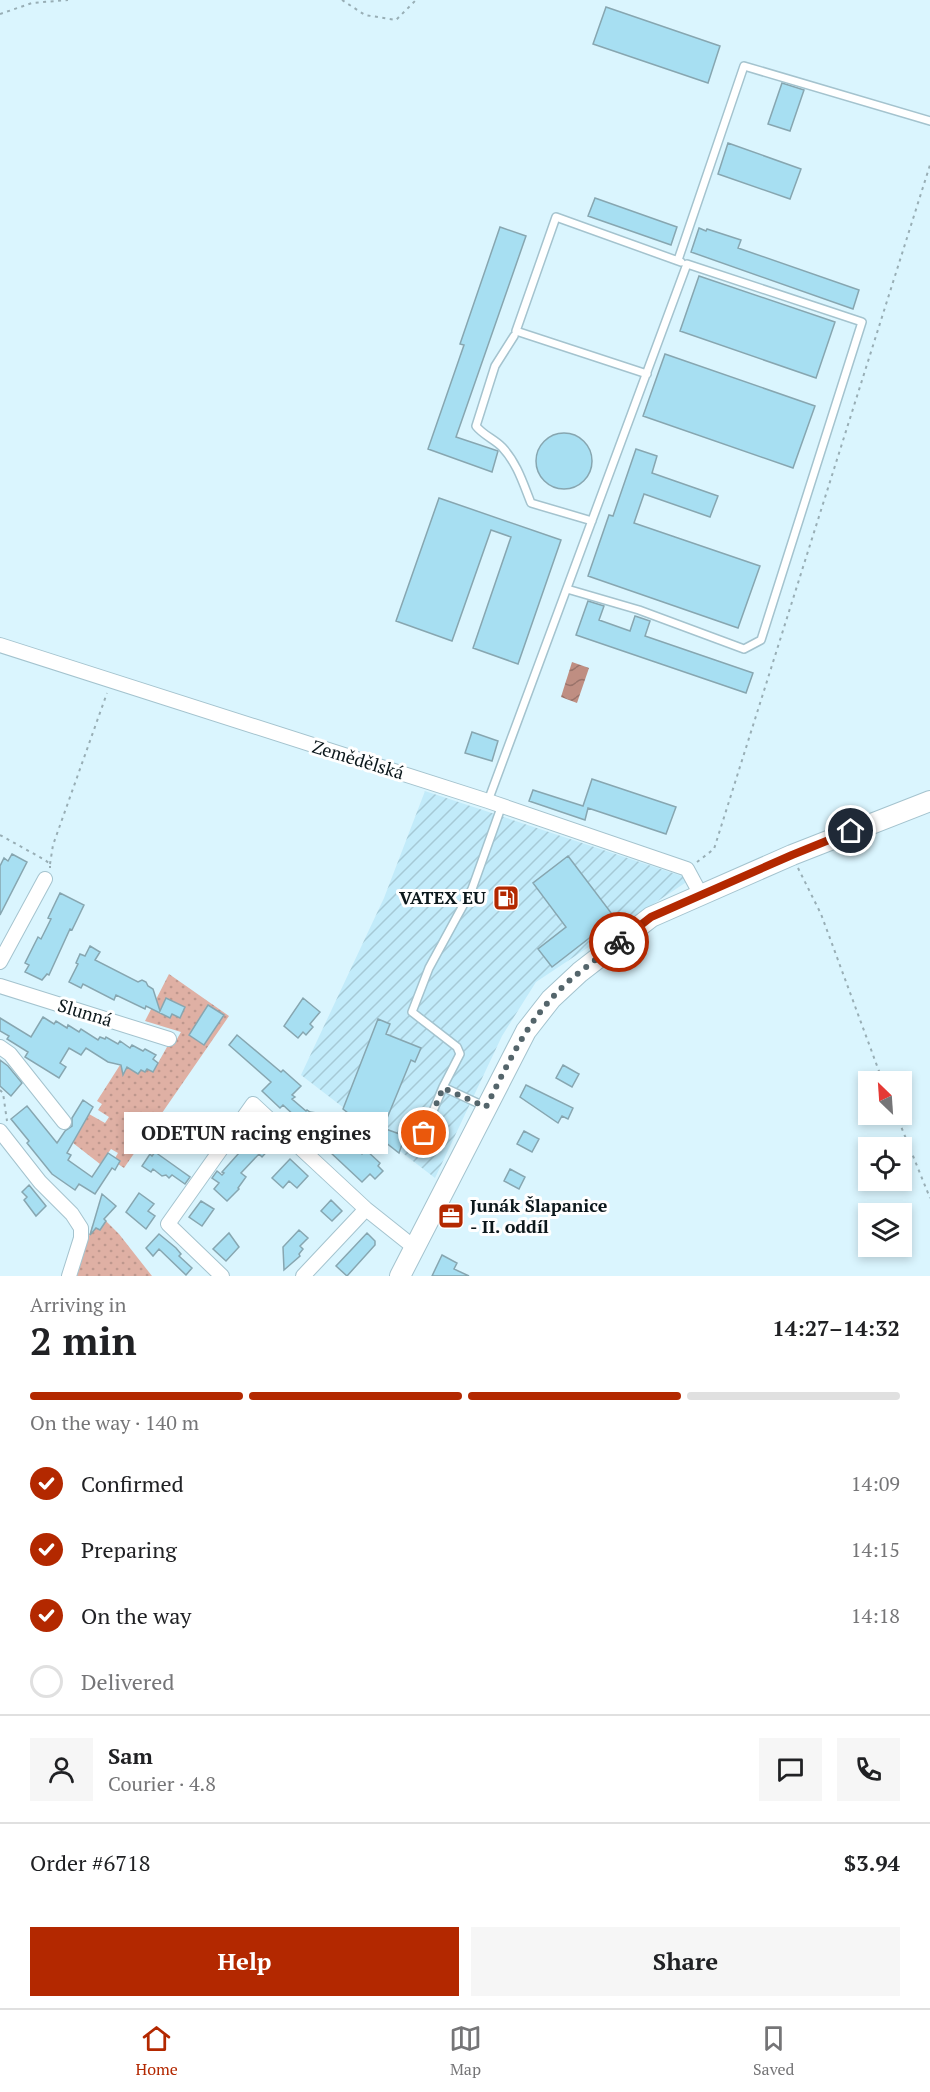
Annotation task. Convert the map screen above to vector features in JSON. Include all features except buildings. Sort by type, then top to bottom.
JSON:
[{"type":"street","name":"Zemědělská","points":[[0,645],[502,805],[687,869]]},
{"type":"street","points":[[400,1276],[526,1032],[551,999],[580,972],[651,917],[792,855],[930,801]]},
{"type":"street","points":[[687,869],[701,895]]},
{"type":"street","points":[[0,962],[45,879]]},
{"type":"street","name":"Slunná","points":[[0,986],[169,1039]]},
{"type":"street","points":[[0,1047],[10,1054],[64,1122]]},
{"type":"street","points":[[222,1276],[168,1224],[253,1104],[366,1209],[415,1248]]},
{"type":"street","points":[[0,1131],[40,1182],[72,1214],[81,1228],[81,1238],[69,1276]]},
{"type":"street","points":[[303,1276],[366,1209]]},
{"type":"lane","points":[[678,260],[744,66],[930,121]]},
{"type":"lane","points":[[567,589],[639,610],[744,649],[761,640],[862,322],[687,264],[556,217],[516,331],[646,374]]},
{"type":"lane","points":[[488,801],[687,264]]},
{"type":"lane","points":[[514,336],[495,366],[476,426],[501,446],[517,467],[531,503],[592,521]]},
{"type":"lane","points":[[424,1133],[460,1054],[457,1047],[412,1012],[429,968],[472,889],[502,805]]},
{"type":"lane","points":[[443,1088],[486,1107]]},
{"type":"path","points":[[0,14],[32,3],[68,0]]},
{"type":"path","points":[[342,0],[365,15],[396,20],[416,0]]},
{"type":"path","points":[[687,869],[714,849],[930,165]]},
{"type":"path","points":[[45,879],[52,867],[50,864],[53,845],[112,682]]},
{"type":"path","points":[[0,835],[16,842],[50,864]]},
{"type":"path","points":[[792,855],[821,914],[879,1071]]},
{"type":"path","points":[[900,1125],[930,1198]]},
{"type":"shaded area","points":[[425,791],[691,879],[536,982],[502,1036],[435,1178],[301,1075],[384,898]]},
{"type":"shaded area","points":[[169,974],[229,1016],[124,1168],[115,1158],[118,1153],[111,1149],[100,1164],[73,1143],[89,1114],[105,1123],[109,1117],[98,1110],[102,1104],[97,1101],[120,1065],[125,1070],[128,1066],[138,1074],[141,1070],[145,1072],[147,1069],[153,1072],[172,1038],[177,1039],[181,1032],[145,1021]]},
{"type":"shaded area","points":[[106,1221],[152,1276],[77,1276],[92,1226],[100,1230]]},
{"type":"water","points":[[572,662],[589,668],[577,703],[561,697]]},
{"type":"way so far","points":[[424,1133],[443,1088],[486,1107],[526,1032],[551,999],[580,972],[619,942]]},
{"type":"place","name":"VATEX EU","points":[[506,898]]},
{"type":"place","name":"ODETUN racing engines","points":[[424,1133]]},
{"type":"place","name":"Junák Šlapanice - II. oddíl","points":[[451,1216]]},
{"type":"route","points":[[619,942],[651,917],[851,831]]}]
